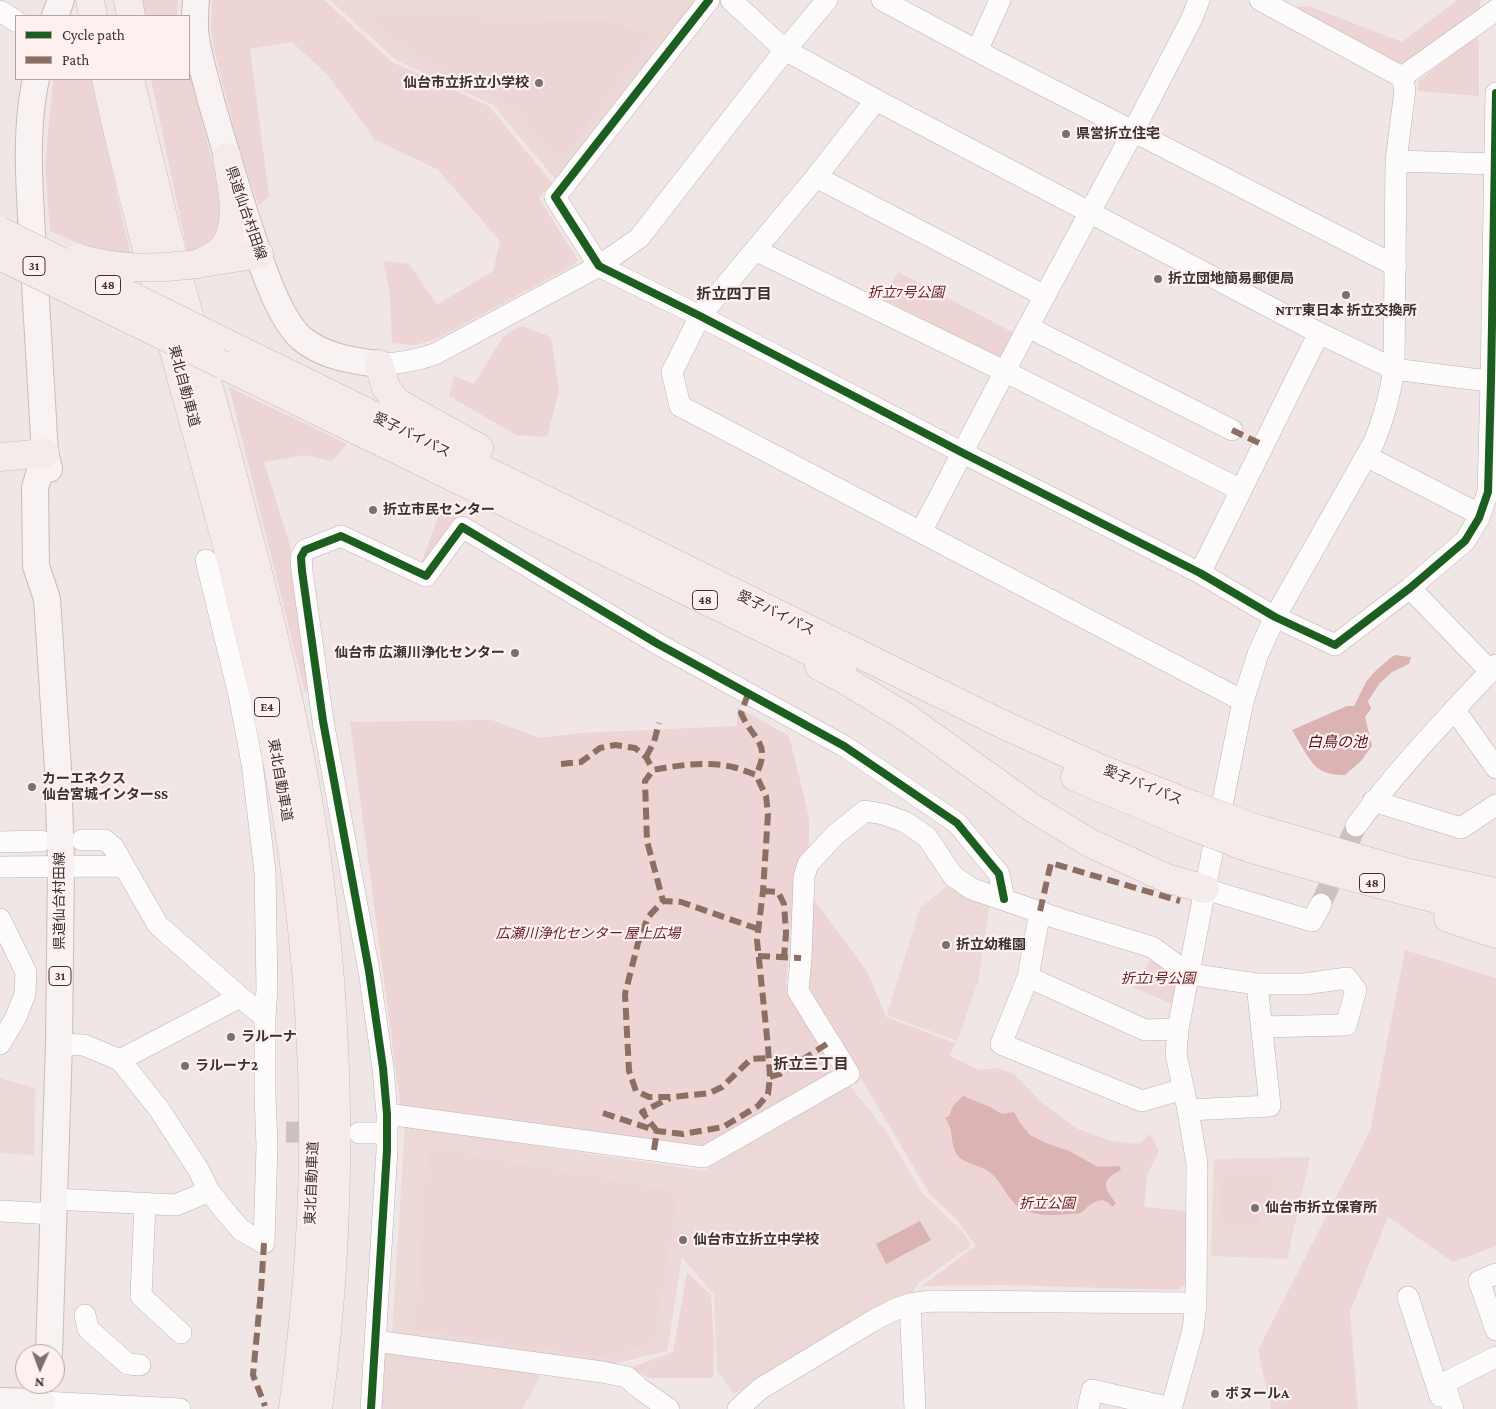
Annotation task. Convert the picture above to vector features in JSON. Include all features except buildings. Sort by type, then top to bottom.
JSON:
[{"type":"highway","points":[[90,0],[93,15]]},
{"type":"highway","points":[[114,0],[117,15]]},
{"type":"highway","points":[[128,0],[131,15]]},
{"type":"highway","name":"東北自動車道","points":[[106,80],[138,216],[212,487],[258,671],[288,818],[305,958],[313,1089],[310,1230],[313,1353],[318,1409]]},
{"type":"highway","name":"東北自動車道","points":[[130,80],[160,208],[269,614],[310,813],[328,956],[337,1089],[335,1224],[313,1353],[293,1409]]},
{"type":"highway","points":[[137,80],[137,109]]},
{"type":"highway","points":[[197,264],[212,257],[222,248],[232,229],[233,205],[226,157]]},
{"type":"highway","points":[[0,229],[99,264],[136,268],[197,264],[259,254]]},
{"type":"highway","name":"愛子バイパス","points":[[0,229],[216,338],[1011,728],[1099,768],[1193,816]]},
{"type":"highway","name":"愛子バイパス","points":[[0,256],[994,741],[1093,786],[1257,836],[1496,892]]},
{"type":"highway","points":[[0,268],[107,307]]},
{"type":"highway","points":[[379,364],[386,388],[398,403],[531,476],[615,525],[758,596],[816,632]]},
{"type":"highway","points":[[0,449],[45,452]]},
{"type":"highway","points":[[0,457],[45,452]]},
{"type":"highway","points":[[572,535],[637,572],[845,680],[906,717],[1030,807],[1090,844],[1166,878],[1205,889]]},
{"type":"highway","points":[[1257,836],[1496,874]]},
{"type":"highway","name":"愛子バイパス","points":[[1257,836],[1331,872],[1496,913]]},
{"type":"highway","points":[[1331,872],[1417,908],[1496,934]]},
{"type":"main road","points":[[55,15],[61,0]]},
{"type":"main road","name":"県道仙台村田線","points":[[196,0],[196,37],[226,157],[278,304],[288,323],[301,338],[317,348],[337,357],[379,364]]},
{"type":"main road","name":"県道仙台村田線","points":[[36,80],[32,109],[30,160],[45,452],[35,488],[36,566],[47,599],[58,769],[61,866],[59,1044],[49,1344]]},
{"type":"main road","points":[[0,1401],[42,1398]]},
{"type":"street","points":[[709,0],[554,197],[599,266],[1200,573],[1275,617],[1335,645],[1410,588],[1465,541],[1479,518],[1488,492],[1494,382],[1496,93]]},
{"type":"street","points":[[731,0],[784,50],[1319,333],[1394,369],[1494,382]]},
{"type":"street","points":[[379,364],[400,364],[435,354],[599,266],[639,238],[784,50],[827,0]]},
{"type":"street","points":[[882,0],[1133,132],[1396,266]]},
{"type":"street","points":[[977,51],[1000,0]]},
{"type":"street","points":[[921,532],[1133,132],[1192,18],[1199,0]]},
{"type":"street","points":[[1088,1409],[1092,1390],[1171,1409],[1193,1330],[1196,1303],[1197,1164],[1176,1054],[1178,1029],[1243,702],[1258,654],[1275,617],[1382,425],[1390,396],[1394,369],[1396,161],[1405,90],[1402,77],[1260,0]]},
{"type":"street","points":[[1402,77],[1496,10]]},
{"type":"street","points":[[0,11],[15,20]]},
{"type":"street","points":[[876,100],[816,177],[700,316],[672,372],[680,406],[1243,702]]},
{"type":"street","points":[[1396,161],[1496,164]]},
{"type":"street","points":[[816,177],[1045,296]]},
{"type":"street","points":[[755,250],[1006,372],[1240,490]]},
{"type":"street","points":[[1028,327],[1232,430]]},
{"type":"street","points":[[1200,573],[1319,333]]},
{"type":"street","points":[[1366,456],[1479,514]]},
{"type":"street","points":[[371,1409],[387,1123],[383,1068],[369,971],[323,721],[301,557],[305,550],[341,536],[426,576],[462,527],[658,644],[844,746],[957,823],[999,874],[1004,899]]},
{"type":"street","points":[[59,1044],[84,1046],[120,1060],[159,1109],[198,1169],[209,1191],[241,1230],[264,1243],[276,1132],[265,1095],[267,989],[265,872],[252,763],[239,695],[206,560]]},
{"type":"street","points":[[1356,826],[1373,801],[1493,668],[1410,588]]},
{"type":"street","points":[[1454,709],[1496,768]]},
{"type":"street","points":[[1373,801],[1461,828],[1496,805]]},
{"type":"street","points":[[359,1133],[387,1123],[704,1157],[849,1074],[798,991],[804,877],[808,864],[836,834],[865,811],[882,814],[905,822],[927,837],[953,876],[972,890],[1152,947],[1189,974],[1257,984],[1304,984],[1347,978],[1356,990],[1346,1025],[1261,1027]]},
{"type":"street","points":[[82,840],[105,840],[114,848],[158,925],[265,1017]]},
{"type":"street","points":[[0,842],[41,841]]},
{"type":"street","points":[[0,867],[124,866]]},
{"type":"street","points":[[1205,889],[1312,921],[1321,904]]},
{"type":"street","points":[[1040,911],[1028,977],[1001,1044],[1142,1101],[1183,1089]]},
{"type":"street","points":[[0,919],[26,972],[25,994],[16,1017],[0,1044]]},
{"type":"street","points":[[1028,977],[1145,1030],[1178,1029]]},
{"type":"street","points":[[1188,1110],[1270,1106],[1257,984]]},
{"type":"street","points":[[120,1060],[240,997]]},
{"type":"street","points":[[0,1211],[53,1207],[145,1204],[176,1205],[209,1191]]},
{"type":"street","points":[[145,1204],[141,1296],[181,1333]]},
{"type":"street","points":[[1496,1274],[1479,1281],[1496,1330]]},
{"type":"street","points":[[1408,1297],[1440,1396],[1451,1401]]},
{"type":"street","points":[[738,1409],[760,1389],[874,1320],[910,1304],[931,1301],[1196,1303]]},
{"type":"street","points":[[910,1304],[915,1409]]},
{"type":"street","points":[[85,1314],[88,1329],[128,1364],[140,1364]]},
{"type":"street","points":[[376,1341],[568,1367],[627,1377],[669,1409]]},
{"type":"street","points":[[1451,1401],[1444,1383],[1496,1357]]},
{"type":"street","points":[[42,1398],[180,1409]]},
{"type":"shaded area","name":"仙台市立折立小学校","points":[[330,0],[694,0],[693,7],[557,181],[493,105],[396,60]]},
{"type":"shaded area","name":"折立幼稚園","points":[[950,884],[990,903],[978,982],[957,1041],[887,1015],[920,908]]},
{"type":"shaded area","points":[[0,1078],[35,1088],[34,1155],[0,1153]]},
{"type":"shaded area","name":"仙台市立折立中学校","points":[[850,1086],[886,1131],[922,1193],[965,1234],[971,1246],[919,1282],[911,1294],[852,1323],[734,1394],[717,1370],[714,1295],[682,1257],[667,1351],[612,1364],[392,1334],[405,1126],[703,1171]]},
{"type":"shaded area","name":"仙台市折立保育所","points":[[1310,1157],[1287,1259],[1211,1256],[1214,1159]]},
{"type":"shaded area","points":[[378,1344],[535,1368],[539,1379],[522,1409],[374,1409]]},
{"type":"green space","points":[[135,0],[178,0],[177,15],[138,15]]},
{"type":"green space","points":[[212,0],[324,0],[392,62],[489,106],[552,183],[539,198],[578,260],[572,266],[436,339],[416,345],[392,343],[390,295],[383,261],[409,264],[437,305],[493,271],[500,241],[437,169],[375,140],[328,75],[292,42],[250,49],[269,196],[259,206],[240,152],[215,54],[211,29]]},
{"type":"green space","points":[[1458,0],[1481,0],[1479,11],[1403,65],[1287,8],[1309,6],[1402,42]]},
{"type":"green space","points":[[376,16],[604,20],[650,36],[561,161],[518,110],[387,36]]},
{"type":"green space","points":[[1472,38],[1479,40],[1479,96],[1418,91],[1418,82]]},
{"type":"green space","points":[[190,75],[223,203],[220,230],[207,251],[188,255],[151,80],[190,80]]},
{"type":"green space","points":[[53,80],[91,80],[130,253],[90,248],[50,231],[45,168]]},
{"type":"green space","name":"折立7号公園","points":[[898,272],[1014,333],[1001,359],[883,299]]},
{"type":"green space","points":[[521,326],[551,337],[559,391],[547,437],[516,435],[449,396],[454,376],[474,384],[503,337]]},
{"type":"green space","points":[[229,387],[347,444],[332,461],[304,455],[264,462],[290,546],[310,692],[305,692]]},
{"type":"green space","points":[[442,507],[456,518],[451,531],[427,563],[421,563]]},
{"type":"green space","name":"広瀬川浄化センター 屋上広場","points":[[737,707],[789,736],[809,817],[809,852],[796,866],[786,986],[832,1060],[829,1075],[701,1151],[401,1110],[350,722],[492,720],[540,738],[579,733],[737,726]]},
{"type":"green space","name":"折立公園","points":[[811,895],[868,973],[886,1017],[955,1043],[950,1056],[979,1070],[996,1068],[1014,1074],[1042,1103],[1078,1129],[1111,1141],[1139,1144],[1150,1134],[1159,1151],[1147,1175],[1144,1207],[1188,1211],[1189,1283],[1176,1290],[1003,1285],[922,1286],[976,1246],[958,1221],[929,1193],[805,984]]},
{"type":"green space","points":[[1405,950],[1496,978],[1496,1246],[1453,1262],[1388,1217],[1350,1312],[1358,1409],[1271,1409],[1258,1350],[1370,1131]]},
{"type":"green space","name":"折立1号公園","points":[[1153,956],[1178,974],[1173,1004],[1133,987]]},
{"type":"green space","points":[[428,1148],[678,1192],[654,1341],[604,1357],[416,1329]]},
{"type":"green space","points":[[1274,1176],[1259,1223],[1219,1223],[1222,1178]]},
{"type":"green space","points":[[687,1273],[711,1295],[714,1345],[713,1378],[649,1378],[630,1368],[673,1352]]},
{"type":"water","name":"白鳥の池","points":[[1395,655],[1411,657],[1409,664],[1392,672],[1380,683],[1368,701],[1371,709],[1365,717],[1372,746],[1361,761],[1345,775],[1322,771],[1315,766],[1292,730],[1347,706],[1354,706],[1367,680]]},
{"type":"water","points":[[963,1096],[1002,1114],[1014,1112],[1030,1135],[1069,1151],[1098,1167],[1119,1166],[1121,1170],[1110,1177],[1106,1184],[1108,1192],[1116,1203],[1112,1207],[1100,1200],[1092,1203],[1081,1213],[1064,1215],[1036,1214],[1020,1208],[991,1173],[966,1162],[955,1151],[950,1126],[945,1118],[949,1116],[953,1106]]},
{"type":"water","points":[[920,1221],[931,1240],[886,1264],[876,1244]]},
{"type":"tunnel","points":[[1321,904],[1356,826]]},
{"type":"tunnel","points":[[286,1132],[328,1133]]},
{"type":"marked path","points":[[1232,430],[1263,445]]},
{"type":"marked path","points":[[748,694],[741,713],[761,748],[762,755],[756,775]]},
{"type":"marked path","points":[[646,757],[654,742],[659,723]]},
{"type":"marked path","points":[[561,764],[581,762],[600,748],[615,745],[635,748],[646,757],[653,770]]},
{"type":"marked path","points":[[603,1113],[657,1131],[683,1134],[723,1127],[758,1106],[768,1094],[770,1077],[768,1047],[757,940],[763,891],[768,814],[766,796],[756,775],[733,767],[713,764],[683,765],[653,770],[645,781],[647,841],[663,901]]},
{"type":"marked path","points":[[1040,911],[1051,863],[1180,901]]},
{"type":"marked path","points":[[763,891],[778,892],[784,904],[786,933],[784,957]]},
{"type":"marked path","points":[[758,929],[681,902],[663,901],[648,917],[638,943],[625,994],[629,1071],[636,1091],[649,1097],[673,1097],[710,1093],[722,1087],[751,1059],[769,1058]]},
{"type":"marked path","points":[[758,956],[801,958]]},
{"type":"marked path","points":[[770,1077],[780,1074],[830,1042]]},
{"type":"marked path","points":[[654,1150],[657,1131],[642,1112],[670,1098]]},
{"type":"marked path","points":[[264,1243],[253,1375],[265,1406]]},
{"type":"cycle path","points":[[709,0],[555,197],[599,266],[1200,573],[1275,617],[1335,645],[1410,588],[1465,541],[1479,518],[1488,492],[1496,93]]},
{"type":"cycle path","points":[[371,1409],[387,1150],[387,1114],[383,1068],[369,971],[323,721],[302,571],[301,557],[305,550],[341,536],[426,576],[462,527],[658,644],[844,746],[957,823],[999,874],[1004,899]]},
{"type":"place","name":"仙台市立折立小学校","points":[[539,83]]},
{"type":"place","name":"県営折立住宅","points":[[1066,134]]},
{"type":"place","name":"折立団地簡易郵便局","points":[[1158,279]]},
{"type":"place","name":"NTT東日本 折立交換所","points":[[1346,295]]},
{"type":"place","name":"折立市民センター","points":[[373,510]]},
{"type":"place","name":"仙台市 広瀬川浄化センター","points":[[515,653]]},
{"type":"place","name":"カーエネクス 仙台宮城インターSS","points":[[32,787]]},
{"type":"place","name":"折立幼稚園","points":[[946,945]]},
{"type":"place","name":"ラルーナ","points":[[231,1037]]},
{"type":"place","name":"ラルーナ2","points":[[185,1066]]},
{"type":"place","name":"仙台市折立保育所","points":[[1255,1208]]},
{"type":"place","name":"仙台市立折立中学校","points":[[683,1240]]},
{"type":"place","name":"ボヌールA","points":[[1215,1394]]},
{"type":"district","name":"折立四丁目","points":[[734,294]]},
{"type":"district","name":"折立三丁目","points":[[811,1064]]}]
